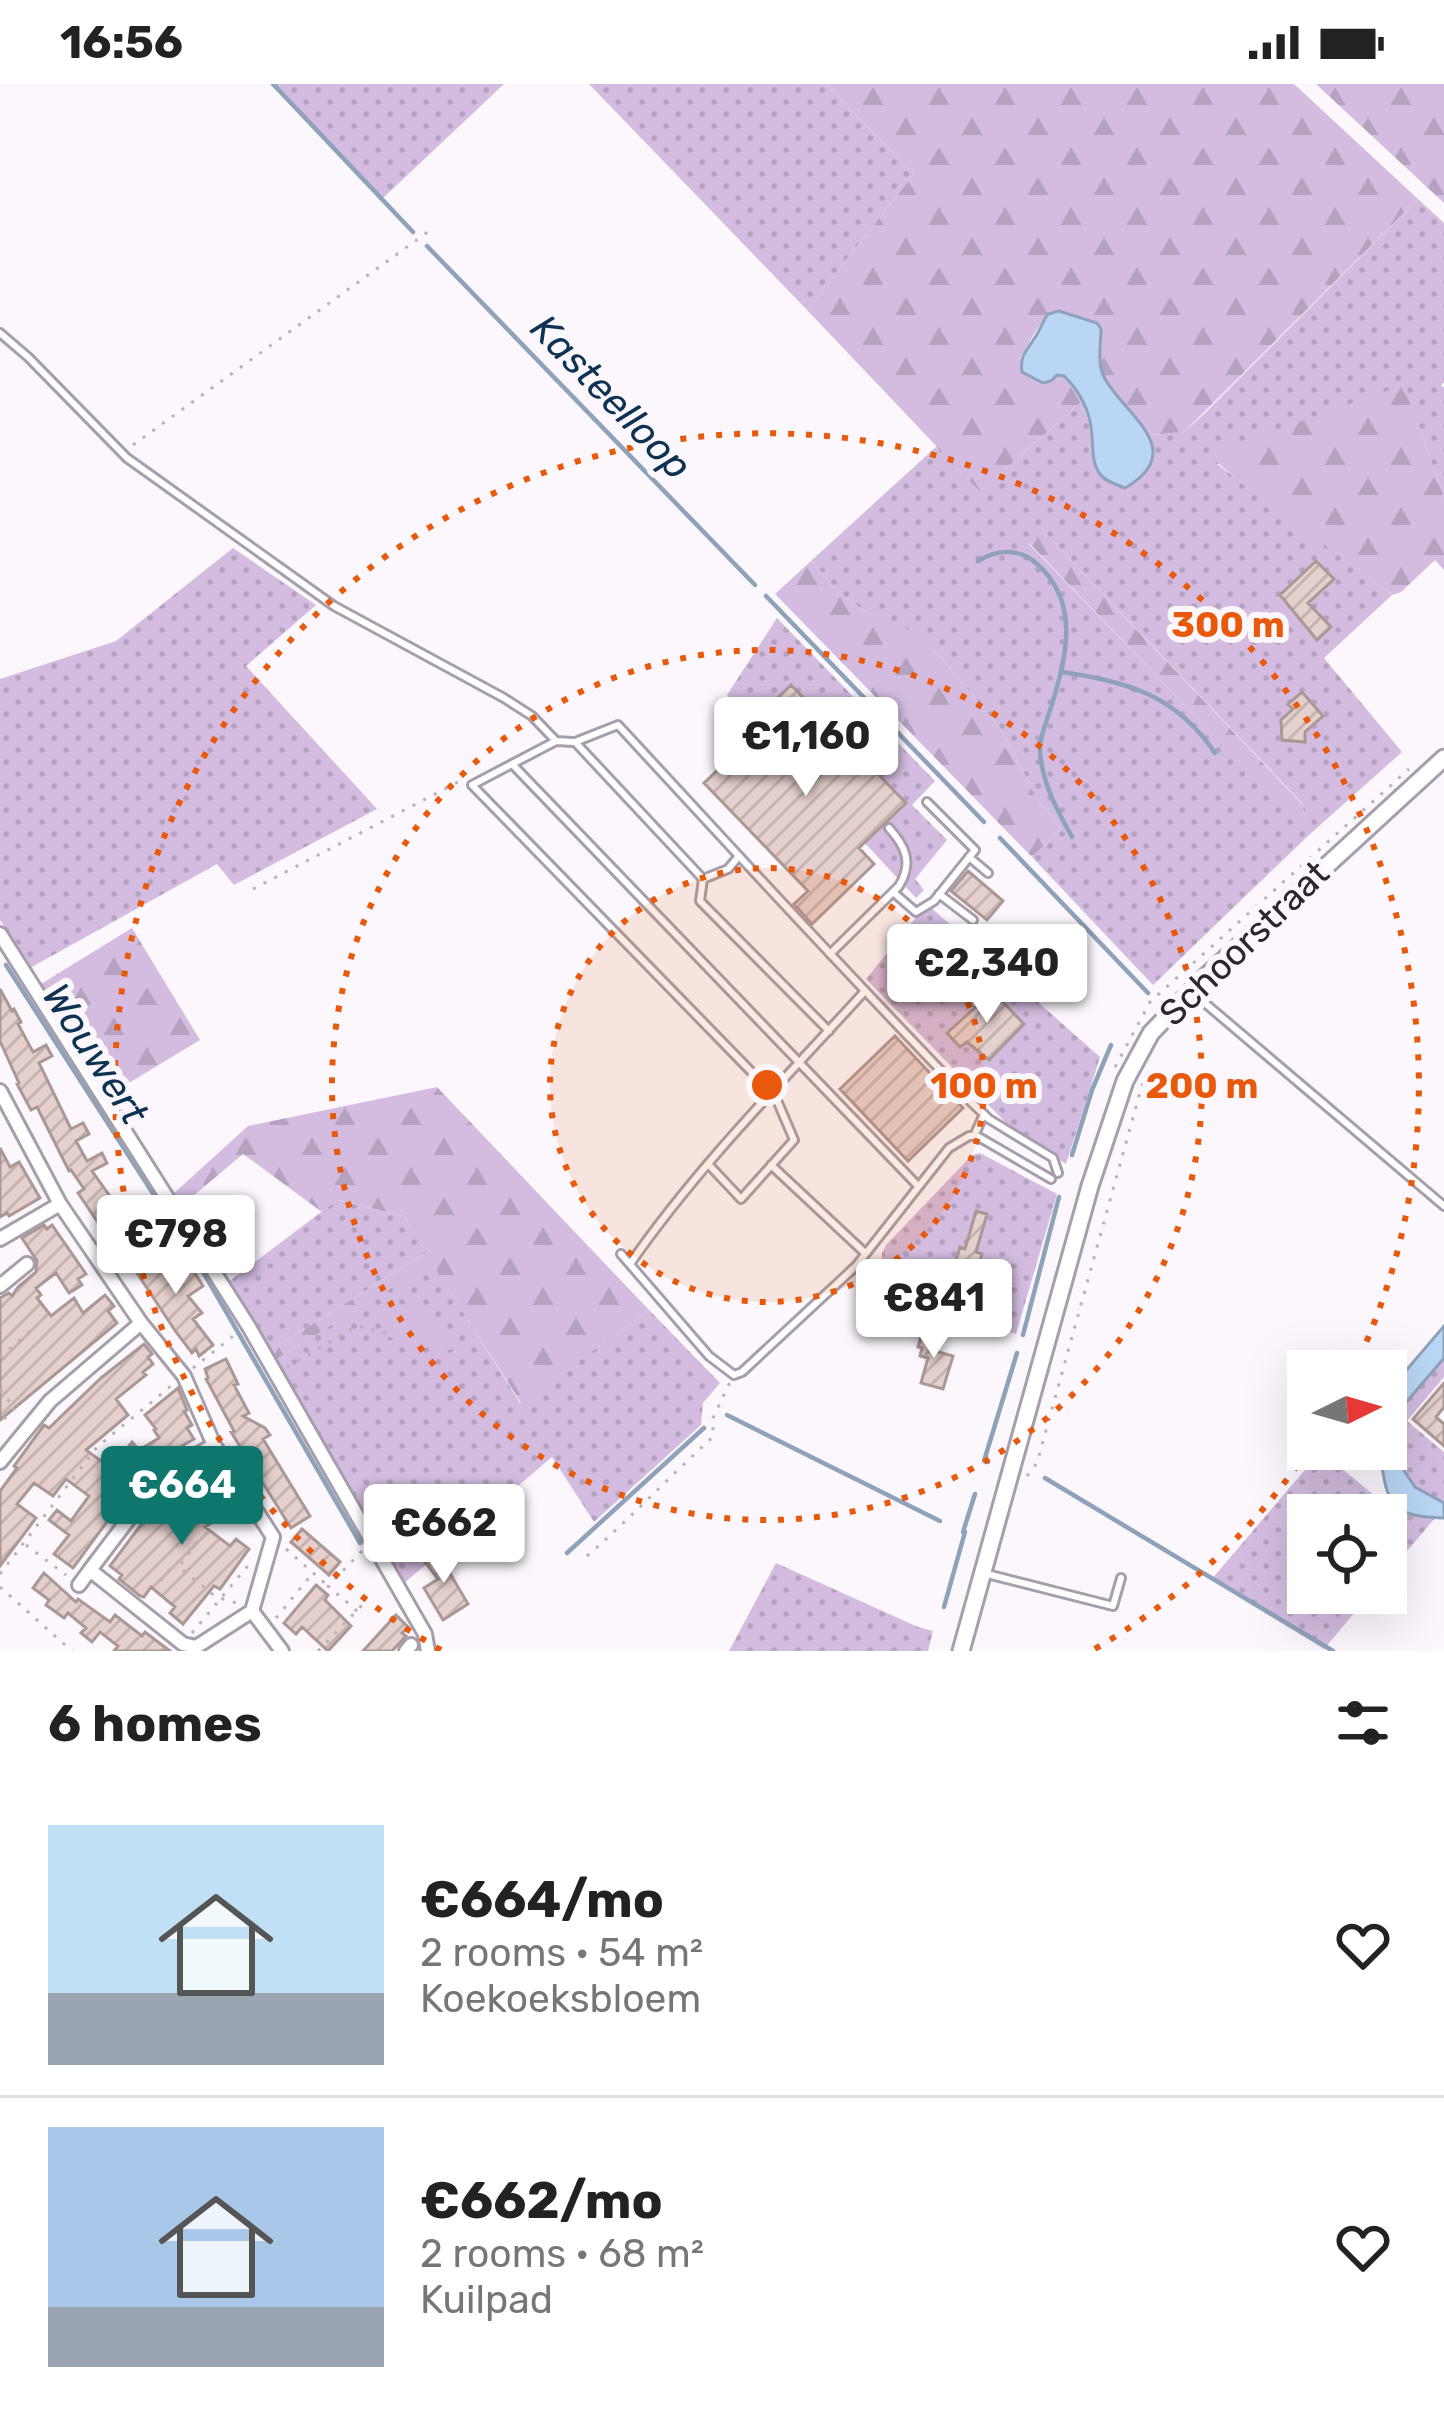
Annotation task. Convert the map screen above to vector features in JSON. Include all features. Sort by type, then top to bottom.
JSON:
[{"type":"street","name":"Schoorstraat","points":[[961,1651],[1090,1186],[1120,1094],[1150,1033],[1444,758]]},
{"type":"street","points":[[0,934],[249,1327],[425,1634],[428,1651]]},
{"type":"street","points":[[0,1090],[60,1204],[141,1323],[184,1376],[214,1445],[273,1537],[252,1609],[196,1647],[183,1644],[89,1570]]},
{"type":"street","points":[[0,1239],[60,1204]]},
{"type":"street","points":[[0,1286],[27,1264]]},
{"type":"street","points":[[0,1462],[50,1401],[141,1323]]},
{"type":"street","points":[[79,1585],[162,1475],[214,1445]]},
{"type":"street","points":[[252,1609],[283,1651]]},
{"type":"lane","points":[[0,333],[122,453],[334,606],[518,707],[556,741]]},
{"type":"lane","points":[[621,1254],[709,1356],[734,1375],[787,1333],[866,1254],[949,1148],[974,1136],[1055,1176],[1053,1158],[984,1114],[864,992],[618,725],[575,742],[556,741],[472,785],[772,1092],[794,1140],[741,1198],[709,1165]]},
{"type":"lane","points":[[575,742],[704,879]]},
{"type":"lane","points":[[513,765],[918,1186]]},
{"type":"lane","points":[[892,892],[916,912],[939,894],[975,850],[927,802]]},
{"type":"lane","points":[[830,954],[907,873],[908,857],[889,828]]},
{"type":"lane","points":[[704,879],[728,868],[739,856]]},
{"type":"lane","points":[[969,857],[988,873]]},
{"type":"lane","points":[[704,879],[700,901],[829,1031]]},
{"type":"lane","points":[[939,894],[973,920]]},
{"type":"lane","points":[[1191,991],[1444,1206]]},
{"type":"lane","points":[[630,1264],[709,1165],[864,992]]},
{"type":"lane","points":[[974,1136],[984,1114]]},
{"type":"lane","points":[[771,1166],[866,1254]]},
{"type":"lane","points":[[983,1574],[1113,1606],[1121,1578]]},
{"type":"path","points":[[122,453],[429,231]]},
{"type":"path","name":"Schoorstraat","points":[[1177,978],[1409,769]]},
{"type":"path","points":[[253,889],[458,782],[472,785]]},
{"type":"path","name":"Schoorstraat","points":[[1031,1471],[1148,1064]]},
{"type":"path","points":[[0,1357],[37,1325]]},
{"type":"path","points":[[275,1374],[357,1325],[394,1335]]},
{"type":"path","points":[[0,1574],[97,1448],[232,1336]]},
{"type":"path","points":[[587,1556],[713,1437],[713,1418],[734,1375]]},
{"type":"path","points":[[0,1390],[15,1408],[0,1423]]},
{"type":"path","points":[[273,1537],[357,1611]]},
{"type":"path","points":[[160,1581],[179,1567],[197,1542]]},
{"type":"path","points":[[328,1586],[370,1542]]},
{"type":"path","points":[[183,1644],[249,1564]]},
{"type":"path","points":[[179,1567],[216,1597],[252,1609]]},
{"type":"path","points":[[264,1628],[314,1573]]},
{"type":"path","points":[[0,1587],[72,1651]]},
{"type":"path","points":[[318,1651],[364,1603]]},
{"type":"green space","points":[[274,84],[504,84],[381,200]]},
{"type":"green space","points":[[589,84],[826,84],[914,174],[807,310]]},
{"type":"green space","points":[[826,84],[1294,84],[1418,199],[1184,432],[1149,435],[1116,395],[1101,371],[1101,333],[1095,323],[1067,312],[1042,321],[1020,358],[1030,378],[1043,383],[1064,376],[1082,401],[980,492],[807,310],[914,174]]},
{"type":"green space","points":[[1316,84],[1444,84],[1444,203]]},
{"type":"green space","points":[[1418,199],[1444,223],[1444,497],[1406,392],[1217,464],[1392,595],[1324,658],[1402,752],[1153,985],[1032,857],[1061,829],[1036,797],[1001,729],[936,652],[905,628],[866,612],[836,591],[812,560],[937,446],[980,492],[1082,401],[1092,433],[1091,449],[1112,483],[1126,487],[1147,466],[1149,435],[1184,432]],"holes":[[[1043,531],[1302,803],[1308,833],[1029,544]]]},
{"type":"green space","points":[[1401,386],[1444,497],[1444,570],[1435,560],[1392,595],[1207,454]]},
{"type":"green space","points":[[1043,531],[1302,804],[1309,835],[1029,543]]},
{"type":"green space","points":[[233,548],[316,605],[246,666],[377,809],[234,885],[217,864],[30,968],[0,920],[0,679],[116,641]]},
{"type":"green space","points":[[812,560],[836,591],[866,612],[905,627],[936,652],[1001,729],[1036,797],[1061,829],[1032,857],[775,594]]},
{"type":"green space","points":[[777,618],[935,781],[912,805],[947,840],[915,879],[924,890],[916,898],[727,695]]},
{"type":"green space","points":[[927,904],[1100,1057],[1066,1164],[1012,1129],[866,979]]},
{"type":"green space","points":[[132,928],[200,1040],[109,1095],[41,984]]},
{"type":"green space","points":[[437,1087],[649,1310],[521,1403],[432,1263],[274,1361],[269,1351],[426,1253],[404,1216],[338,1200],[322,1212],[243,1154],[180,1207],[172,1195],[248,1126]]},
{"type":"green space","points":[[980,1153],[1057,1194],[1016,1334],[945,1304],[882,1262],[886,1245],[972,1155]]},
{"type":"green space","points":[[337,1200],[404,1216],[426,1253],[269,1351],[227,1283]]},
{"type":"green space","points":[[432,1262],[520,1403],[649,1310],[720,1383],[703,1403],[701,1425],[594,1522],[552,1457],[403,1584],[274,1361]]},
{"type":"green space","points":[[421,1303],[435,1326],[458,1341],[451,1350],[383,1336],[387,1320],[378,1315],[381,1306]]},
{"type":"green space","points":[[1444,1358],[1444,1377],[1407,1421],[1407,1401]]},
{"type":"green space","points":[[1407,1421],[1444,1452],[1444,1503],[1415,1487],[1404,1470]]},
{"type":"green space","points":[[1305,1470],[1344,1470],[1372,1494],[1287,1494],[1287,1614],[1353,1614],[1324,1649],[1211,1580]]},
{"type":"green space","points":[[1407,1513],[1435,1518],[1407,1551]]},
{"type":"green space","points":[[776,1563],[933,1631],[928,1651],[729,1651]]},
{"type":"water","points":[[1059,311],[1097,323],[1104,377],[1152,446],[1152,460],[1144,474],[1125,488],[1097,470],[1087,411],[1070,382],[1057,375],[1043,383],[1022,372],[1024,354],[1046,317]]},
{"type":"water","points":[[1444,1326],[1444,1358],[1407,1401],[1407,1369]]},
{"type":"water","points":[[1382,1470],[1404,1470],[1415,1487],[1444,1503],[1444,1518],[1407,1512],[1407,1494],[1389,1494]]},
{"type":"building","points":[[1316,561],[1334,579],[1308,603],[1331,627],[1317,640],[1280,595]]},
{"type":"building","points":[[791,685],[906,803],[859,848],[874,864],[812,924],[794,904],[808,891],[704,783],[752,737],[745,730]]},
{"type":"building","points":[[1302,692],[1323,716],[1305,732],[1305,742],[1282,740],[1281,720],[1293,709],[1288,704]]},
{"type":"building","points":[[968,871],[1003,901],[987,920],[951,891]]},
{"type":"building","points":[[998,987],[1006,996],[1001,1000],[1024,1024],[989,1060],[967,1042],[960,1047],[947,1033]]},
{"type":"building","points":[[0,989],[33,1052],[46,1045],[52,1056],[39,1063],[71,1129],[83,1123],[89,1134],[76,1141],[87,1161],[102,1153],[107,1163],[92,1171],[145,1237],[131,1246],[122,1232],[104,1244],[105,1233],[78,1193],[84,1189],[69,1171],[37,1107],[31,1110],[17,1084],[0,1041]]},
{"type":"building","points":[[895,1036],[963,1108],[908,1161],[840,1089]]},
{"type":"building","points":[[0,1148],[10,1167],[19,1162],[40,1198],[0,1217]]},
{"type":"building","points":[[976,1211],[987,1214],[976,1252],[982,1254],[975,1278],[953,1271]]},
{"type":"building","points":[[44,1225],[47,1229],[52,1225],[86,1274],[78,1279],[82,1285],[69,1293],[56,1273],[36,1288],[41,1295],[37,1298],[51,1316],[74,1298],[83,1313],[105,1295],[114,1306],[108,1311],[117,1323],[0,1420],[0,1298],[12,1296],[36,1272],[37,1261],[22,1238]]},
{"type":"building","points":[[179,1248],[203,1286],[188,1296],[202,1313],[193,1319],[213,1345],[199,1356],[176,1332],[135,1270],[150,1258],[155,1265]]},
{"type":"building","points":[[923,1330],[939,1335],[935,1351],[953,1356],[943,1389],[921,1383],[928,1358],[920,1356],[922,1348],[918,1347]]},
{"type":"building","points":[[144,1344],[153,1364],[116,1399],[128,1415],[86,1450],[112,1469],[132,1442],[139,1450],[159,1438],[145,1415],[178,1388],[194,1439],[131,1475],[139,1481],[121,1497],[73,1568],[54,1554],[69,1535],[49,1520],[57,1510],[71,1521],[89,1496],[66,1479],[53,1496],[34,1483],[17,1504],[36,1518],[0,1566],[0,1491],[14,1466],[44,1425],[49,1428]]},
{"type":"building","points":[[226,1359],[249,1413],[243,1416],[270,1435],[263,1439],[310,1516],[291,1528],[231,1432],[206,1379],[205,1369]]},
{"type":"building","points":[[1444,1383],[1444,1407],[1436,1417],[1444,1424],[1444,1446],[1413,1419]]},
{"type":"building","points":[[209,1465],[236,1508],[205,1527],[230,1546],[236,1539],[249,1549],[220,1589],[214,1586],[183,1624],[170,1613],[175,1607],[151,1587],[140,1596],[110,1566],[161,1498],[166,1502],[199,1481],[195,1474]]},
{"type":"building","points":[[302,1529],[340,1562],[329,1575],[291,1542]]},
{"type":"building","points":[[447,1546],[456,1558],[445,1565],[468,1604],[443,1620],[424,1588],[438,1579],[425,1562]]},
{"type":"building","points":[[44,1573],[76,1602],[110,1622],[115,1615],[170,1651],[114,1651],[118,1646],[100,1632],[92,1642],[81,1633],[86,1628],[68,1613],[64,1618],[46,1605],[49,1600],[33,1588]]},
{"type":"building","points":[[316,1585],[351,1626],[328,1651],[302,1627],[296,1634],[284,1623]]},
{"type":"building","points":[[396,1615],[408,1627],[402,1633],[406,1636],[392,1651],[363,1651]]},
{"type":"waterway","name":"Kasteelloop","points":[[273,84],[413,232]]},
{"type":"waterway","name":"Kasteelloop","points":[[427,246],[755,585]]},
{"type":"waterway","points":[[978,561],[1001,552],[1023,555],[1051,579],[1060,595],[1065,648],[1040,749],[1047,784],[1072,837]]},
{"type":"waterway","name":"Kasteelloop","points":[[766,596],[984,822]]},
{"type":"waterway","points":[[1062,672],[1149,694],[1184,717],[1215,753]]},
{"type":"waterway","name":"Kasteelloop","points":[[1000,838],[1148,993]]},
{"type":"waterway","name":"Wouwert","points":[[6,965],[199,1265],[360,1543]]},
{"type":"waterway","name":"Kasteelloop","points":[[1072,1155],[1111,1045]]},
{"type":"waterway","name":"Kasteelloop","points":[[1023,1335],[1059,1197]]},
{"type":"waterway","name":"Kasteelloop","points":[[988,1462],[984,1461],[1017,1353]]},
{"type":"waterway","name":"Wouwert","points":[[727,1415],[940,1521]]},
{"type":"waterway","name":"Wouwert","points":[[567,1553],[704,1428]]},
{"type":"waterway","name":"Kasteelloop","points":[[1045,1478],[1333,1651]]},
{"type":"waterway","name":"Wouwert","points":[[963,1532],[975,1494]]},
{"type":"waterway","points":[[944,1607],[965,1532]]}]
